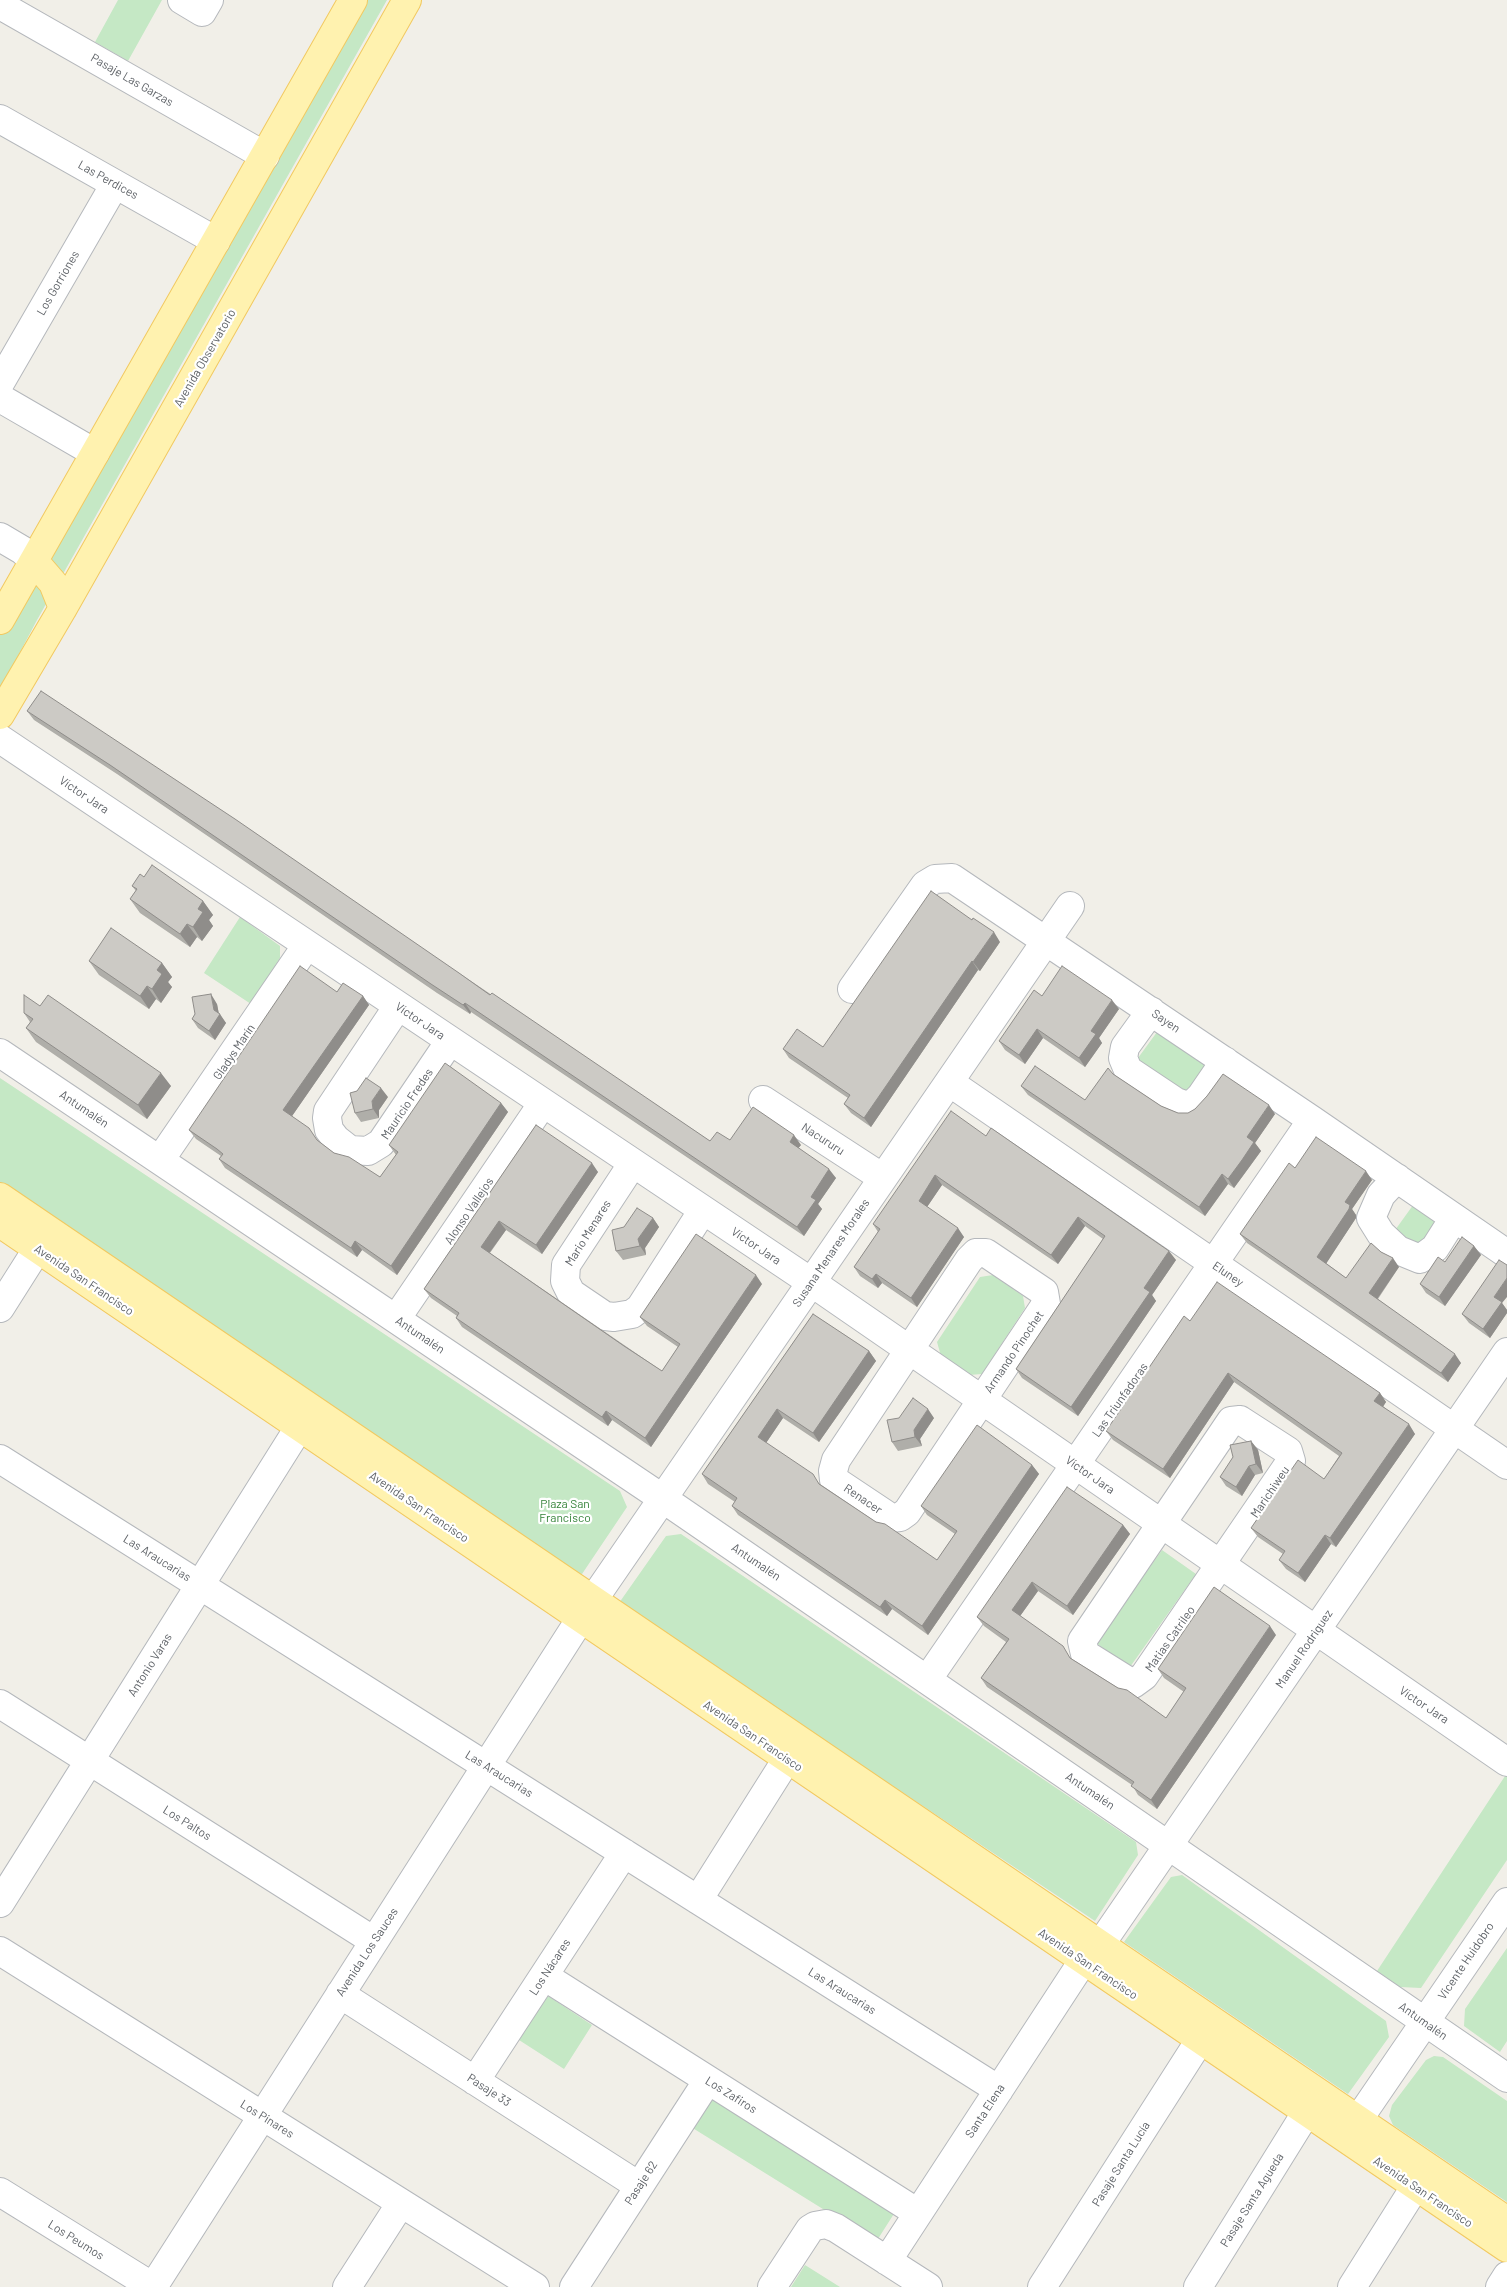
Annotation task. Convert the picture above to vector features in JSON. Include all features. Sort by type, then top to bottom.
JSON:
[{"type":"main road","points":[[0,620],[353,0]]},
{"type":"main road","name":"Avenida Observatorio","points":[[0,715],[63,608],[407,0]]},
{"type":"main road","points":[[34,561],[53,583],[63,608]]},
{"type":"main road","name":"Avenida San Francisco","points":[[0,1197],[587,1609],[1092,1953],[1200,2040],[1507,2248]]},
{"type":"main road","name":"Avenida San Francisco","points":[[0,1223],[300,1426],[587,1609],[787,1759],[1358,2120],[1507,2221]]},
{"type":"street","name":"Pasaje Las Garzas","points":[[0,5],[265,156]]},
{"type":"street","name":"Las Perdices","points":[[0,119],[216,241]]},
{"type":"street","name":"Los Gorriones","points":[[0,382],[115,184]]},
{"type":"street","points":[[0,398],[95,453]]},
{"type":"street","points":[[0,537],[34,561]]},
{"type":"street","name":"Víctor Jara","points":[[0,739],[811,1282],[908,1351],[1507,1762]]},
{"type":"street","name":"Sayen","points":[[852,989],[925,885],[941,877],[957,880],[1507,1254]]},
{"type":"street","name":"Susana Menares Morales","points":[[587,1609],[1070,906]]},
{"type":"street","name":"Gladys Marín","points":[[160,1160],[307,944]]},
{"type":"street","name":"Mauricio Fredes","points":[[398,1006],[328,1111],[326,1118],[329,1130],[336,1139],[350,1150],[368,1151],[381,1143],[450,1041]]},
{"type":"street","points":[[1151,1011],[1125,1047],[1123,1058],[1128,1070],[1176,1102],[1190,1107],[1201,1096],[1225,1061]]},
{"type":"street","name":"Antumalén","points":[[0,1053],[662,1498],[1507,2078]]},
{"type":"street","name":"Eluney","points":[[949,1082],[1507,1465]]},
{"type":"street","name":"Nacururu","points":[[763,1100],[883,1178]]},
{"type":"street","name":"Alonso Vallejos","points":[[396,1319],[543,1103]]},
{"type":"street","name":"Las Triunfadoras","points":[[928,1680],[1312,1120]]},
{"type":"street","name":"Mario Menares","points":[[633,1163],[566,1265],[565,1281],[571,1293],[605,1316],[614,1317],[632,1314],[640,1308],[703,1210]]},
{"type":"street","points":[[1397,1178],[1381,1195],[1371,1218],[1381,1234],[1398,1250],[1420,1259],[1435,1248],[1454,1218]]},
{"type":"street","points":[[0,1308],[38,1248]]},
{"type":"street","name":"Armando Pinochet","points":[[908,1351],[969,1260],[976,1253],[986,1253],[1036,1286],[1044,1292],[1046,1304],[981,1400]]},
{"type":"street","name":"Renacer","points":[[908,1351],[836,1460],[833,1471],[834,1480],[891,1518],[900,1517],[907,1512],[981,1400]]},
{"type":"street","name":"Manuel Rodriguez","points":[[1092,1953],[1169,1846],[1507,1352]]},
{"type":"street","name":"Marichiweu","points":[[1160,1524],[1231,1421],[1240,1420],[1288,1451],[1291,1461],[1221,1566]]},
{"type":"street","name":"Antonio Varas","points":[[0,1903],[300,1426]]},
{"type":"street","name":"Las Araucarias","points":[[0,1459],[999,2090]]},
{"type":"street","name":"Matias Catrileo","points":[[1160,1524],[1082,1641],[1085,1654],[1133,1684],[1144,1676],[1221,1566]]},
{"type":"street","name":"Avenida Los Sauces","points":[[153,2287],[587,1609]]},
{"type":"street","name":"Los Paltos","points":[[0,1704],[374,1941]]},
{"type":"street","points":[[698,1900],[787,1759]]},
{"type":"street","name":"Los Nácares","points":[[475,2081],[624,1853]]},
{"type":"street","name":"Vicente Huidobro","points":[[1358,2120],[1507,1902]]},
{"type":"street","name":"Los Pinares","points":[[0,1951],[535,2287]]},
{"type":"street","name":"Santa Elena","points":[[887,2261],[999,2090],[1092,1953]]},
{"type":"street","name":"Los Zafiros","points":[[544,1976],[918,2213]]},
{"type":"street","name":"Pasaje 33","points":[[340,1994],[639,2186]]},
{"type":"street","name":"Pasaje Santa Lucía","points":[[1042,2287],[1200,2040]]},
{"type":"street","name":"Pasaje 62","points":[[574,2287],[708,2080]]},
{"type":"street","name":"Pasaje Santa Agueda","points":[[1198,2287],[1306,2113]]},
{"type":"street","points":[[1352,2287],[1416,2186]]},
{"type":"street","name":"Los Peumos","points":[[0,2192],[153,2287]]},
{"type":"street","points":[[347,2287],[401,2203]]},
{"type":"street","points":[[772,2287],[807,2234],[820,2224],[831,2225],[928,2287]]},
{"type":"street","points":[[1500,2287],[1507,2276]]},
{"type":"green space","points":[[118,0],[162,0],[128,61],[95,42]]},
{"type":"green space","points":[[365,0],[387,0],[37,620],[0,690],[0,633]]},
{"type":"green space","points":[[240,917],[280,946],[280,958],[251,1004],[204,973]]},
{"type":"green space","points":[[1157,1032],[1208,1063],[1190,1090],[1179,1090],[1142,1064],[1138,1058]]},
{"type":"green space","name":"Plaza San Francisco","points":[[0,1078],[620,1491],[627,1507],[582,1574],[572,1573],[0,1182]]},
{"type":"green space","points":[[1416,1201],[1450,1224],[1428,1258],[1393,1233]]},
{"type":"green space","points":[[993,1275],[1023,1296],[1025,1308],[982,1374],[969,1375],[941,1356],[937,1342],[980,1277]]},
{"type":"green space","points":[[681,1534],[1136,1842],[1138,1855],[1095,1921],[619,1603],[666,1536]]},
{"type":"green space","points":[[1162,1550],[1196,1574],[1130,1667],[1096,1643]]},
{"type":"green space","points":[[1507,1773],[1507,1860],[1421,1988],[1400,1987],[1377,1971]]},
{"type":"green space","points":[[1182,1875],[1386,2021],[1389,2037],[1348,2094],[1124,1942],[1171,1877]]},
{"type":"green space","points":[[1507,1948],[1507,2041],[1500,2052],[1464,2026],[1465,2009]]},
{"type":"green space","points":[[548,1996],[592,2025],[564,2069],[519,2040]]},
{"type":"green space","points":[[1434,2056],[1443,2057],[1507,2101],[1507,2202],[1393,2125],[1389,2116],[1392,2105],[1426,2060]]},
{"type":"green space","points":[[713,2092],[897,2209],[876,2242],[691,2127]]},
{"type":"green space","points":[[805,2265],[840,2287],[791,2287]]},
{"type":"building","points":[[41,691],[235,819],[490,995],[492,993],[710,1141],[717,1132],[730,1140],[753,1107],[794,1135],[790,1142],[829,1169],[811,1197],[816,1200],[797,1227],[465,1003],[463,1005],[431,984],[110,765],[27,711]]},
{"type":"building","points":[[152,865],[203,901],[198,909],[203,912],[193,927],[187,924],[180,934],[130,899],[137,889],[132,886],[140,874],[144,877]]},
{"type":"building","points":[[931,891],[972,920],[973,918],[994,932],[864,1118],[844,1104],[850,1095],[783,1049],[797,1029],[823,1047]]},
{"type":"building","points":[[111,928],[162,963],[157,970],[162,974],[152,989],[147,986],[140,996],[89,961]]},
{"type":"building","points":[[300,966],[337,992],[343,983],[363,996],[283,1110],[309,1128],[317,1140],[334,1153],[349,1157],[380,1177],[398,1152],[389,1145],[445,1063],[501,1103],[391,1266],[355,1241],[351,1248],[219,1159],[223,1154],[189,1130]]},
{"type":"building","points":[[1062,966],[1112,1000],[1091,1031],[1096,1034],[1079,1058],[1037,1029],[1019,1055],[999,1041],[1034,990],[1042,996]]},
{"type":"building","points":[[211,994],[214,1010],[220,1014],[209,1031],[192,1019],[195,1014],[192,997]]},
{"type":"building","points":[[24,995],[40,1006],[48,995],[161,1073],[138,1105],[26,1028],[33,1019],[24,1013]]},
{"type":"building","points":[[1035,1066],[1085,1100],[1108,1068],[1113,1074],[1161,1106],[1178,1113],[1188,1113],[1195,1109],[1223,1074],[1269,1105],[1247,1137],[1254,1142],[1242,1160],[1228,1179],[1222,1174],[1199,1207],[1021,1086]]},
{"type":"building","points":[[366,1078],[381,1088],[372,1101],[373,1109],[355,1113],[350,1093],[357,1091]]},
{"type":"building","points":[[951,1111],[986,1136],[991,1128],[1169,1251],[1144,1288],[1150,1292],[1071,1407],[1016,1369],[1105,1236],[1078,1217],[1051,1255],[935,1175],[919,1201],[958,1228],[911,1298],[876,1274],[872,1279],[854,1267],[880,1229],[873,1224]]},
{"type":"building","points":[[536,1125],[592,1163],[536,1245],[499,1221],[481,1247],[624,1346],[662,1371],[680,1344],[640,1317],[696,1234],[756,1275],[645,1438],[606,1411],[602,1417],[456,1318],[459,1313],[424,1289]]},
{"type":"building","points":[[1316,1137],[1366,1171],[1345,1202],[1350,1205],[1349,1209],[1317,1257],[1346,1278],[1371,1243],[1381,1252],[1393,1258],[1369,1293],[1455,1354],[1441,1373],[1240,1234],[1289,1163],[1295,1168]]},
{"type":"building","points":[[637,1208],[653,1218],[638,1239],[640,1246],[616,1251],[612,1230],[624,1227]]},
{"type":"building","points":[[1462,1237],[1474,1246],[1439,1297],[1420,1284],[1438,1257],[1445,1262]]},
{"type":"building","points":[[1499,1260],[1507,1265],[1507,1278],[1494,1297],[1502,1302],[1483,1329],[1462,1314]]},
{"type":"building","points":[[1217,1282],[1380,1393],[1374,1401],[1409,1424],[1330,1538],[1325,1535],[1298,1573],[1279,1560],[1285,1551],[1251,1528],[1298,1460],[1324,1479],[1342,1453],[1228,1373],[1163,1469],[1106,1431],[1184,1316],[1190,1321]]},
{"type":"building","points":[[813,1314],[869,1351],[813,1433],[777,1409],[758,1437],[813,1474],[819,1484],[876,1522],[885,1524],[937,1560],[957,1531],[921,1506],[977,1425],[1032,1465],[922,1626],[885,1600],[880,1607],[732,1506],[737,1498],[702,1474]]},
{"type":"building","points":[[913,1398],[928,1409],[914,1430],[915,1437],[892,1442],[887,1420],[899,1418]]},
{"type":"building","points":[[1251,1441],[1256,1464],[1249,1466],[1236,1487],[1220,1477],[1233,1457],[1230,1445]]},
{"type":"building","points":[[1067,1487],[1123,1525],[1067,1606],[1032,1582],[1012,1610],[1063,1646],[1070,1658],[1118,1688],[1127,1690],[1166,1718],[1186,1688],[1158,1669],[1214,1587],[1270,1626],[1151,1800],[1131,1786],[1134,1782],[981,1678],[1009,1639],[977,1617]]}]
